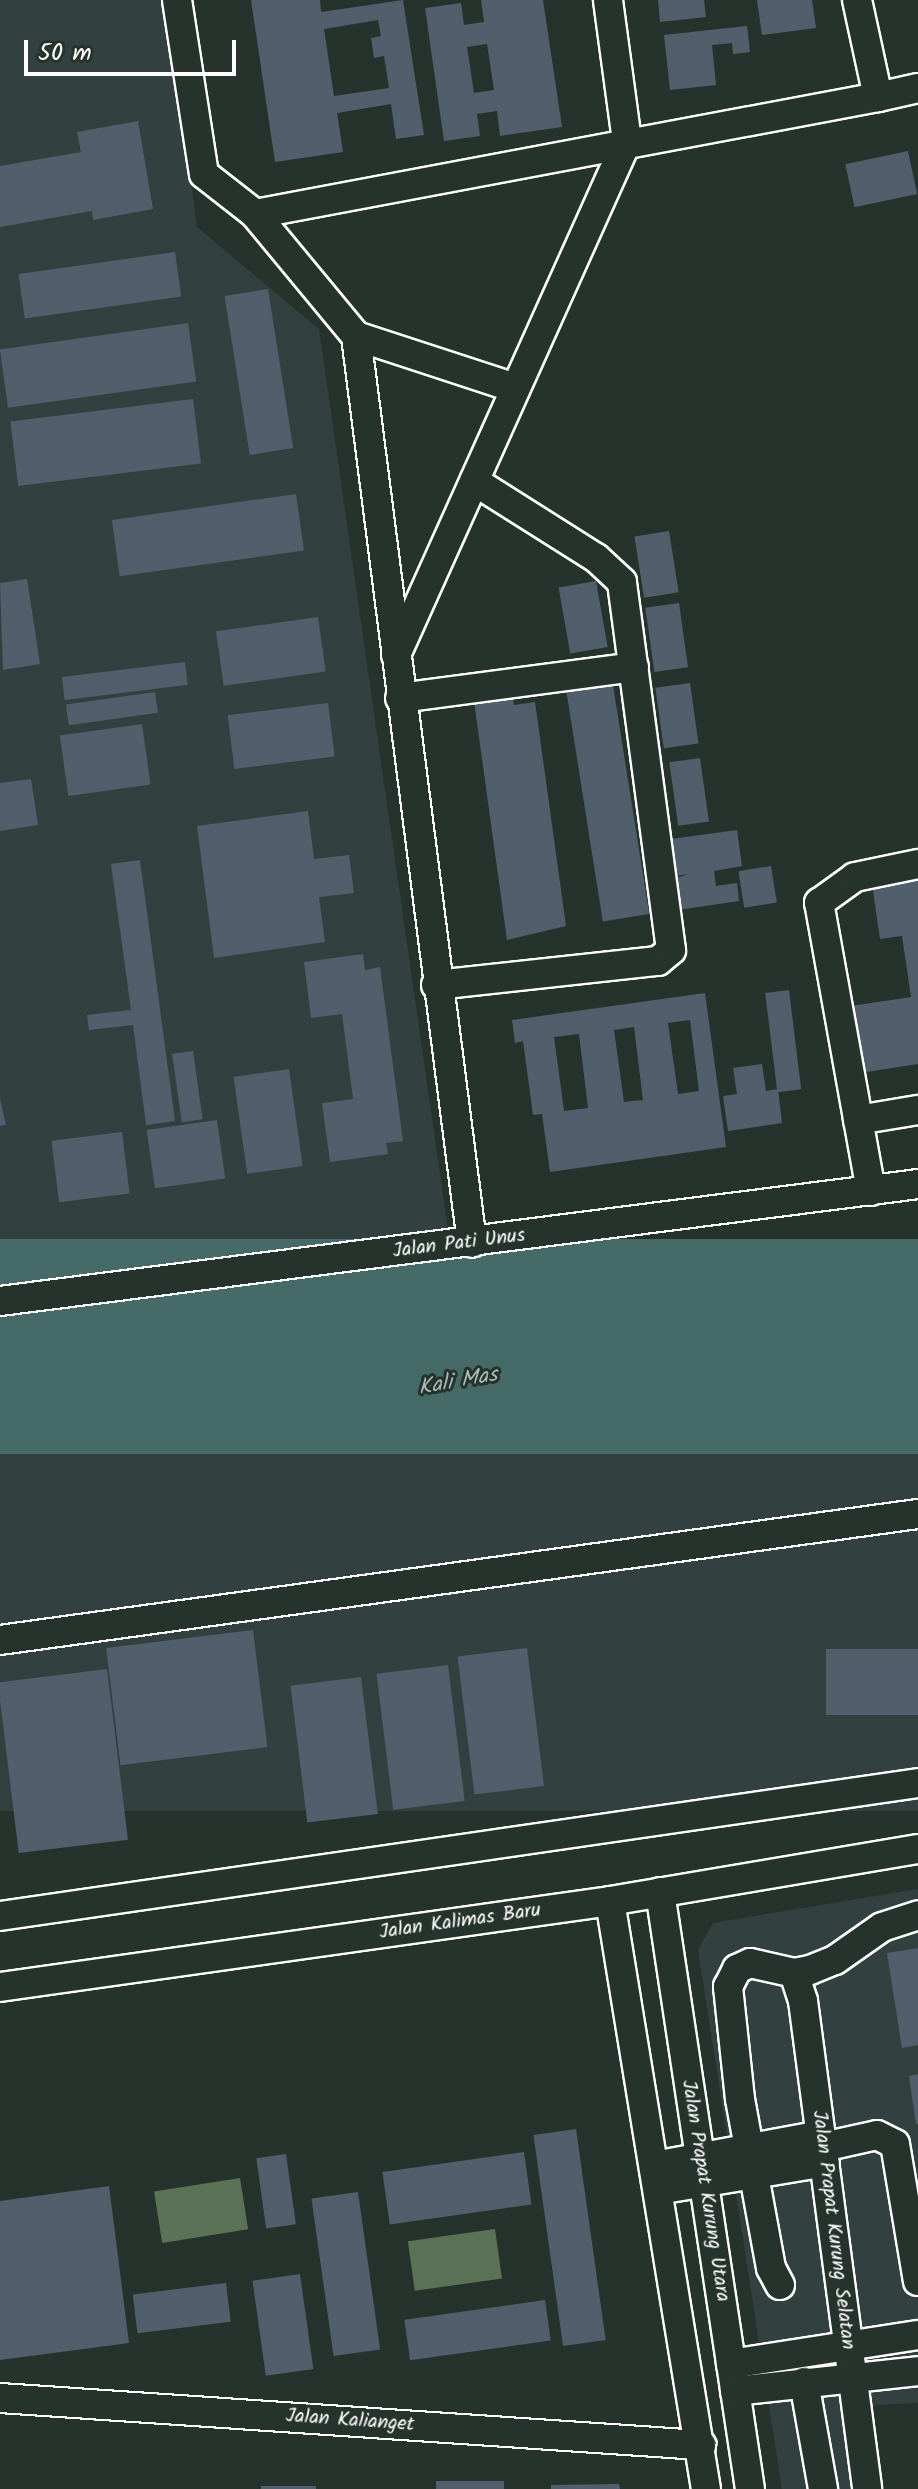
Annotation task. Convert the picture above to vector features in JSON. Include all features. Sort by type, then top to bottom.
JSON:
[{"type":"street","points":[[177,0],[204,174],[255,214],[356,336],[515,388]]},
{"type":"street","points":[[395,656],[627,141],[608,0]]},
{"type":"street","points":[[857,0],[878,97]]},
{"type":"street","points":[[255,214],[918,88]]},
{"type":"street","points":[[356,336],[436,985],[472,1243]]},
{"type":"street","points":[[436,985],[658,961],[671,950],[622,582],[596,558],[474,481]]},
{"type":"street","points":[[400,698],[634,667]]},
{"type":"street","points":[[871,1191],[819,903],[855,877],[918,864]]},
{"type":"street","points":[[858,1120],[918,1110]]},
{"type":"street","name":"Jalan Pati Unus","points":[[0,1301],[918,1184]]},
{"type":"street","points":[[0,1640],[918,1514]]},
{"type":"street","points":[[0,1916],[918,1783]]},
{"type":"street","name":"Jalan Kalimas Baru","points":[[0,1987],[610,1901],[918,1849]]},
{"type":"street","name":"Jalan Prapat Kurung Utara","points":[[660,1892],[750,2489]]},
{"type":"street","points":[[610,1901],[706,2489]]},
{"type":"street","points":[[780,2285],[771,2268],[754,2161],[740,2099],[728,1987],[737,1969],[750,1963],[794,1973],[835,1960],[882,1927],[918,1915]]},
{"type":"street","name":"Jalan Prapat Kurung Selatan","points":[[794,1973],[803,2001],[867,2489]]},
{"type":"street","points":[[656,2178],[823,2148],[877,2135],[895,2144],[918,2281]]},
{"type":"street","points":[[678,2310],[722,2305]]},
{"type":"street","points":[[733,2378],[848,2347],[918,2335]]},
{"type":"street","points":[[733,2378],[806,2382],[918,2371]]},
{"type":"street","points":[[806,2382],[809,2489]]},
{"type":"street","points":[[806,2382],[823,2489]]},
{"type":"street","name":"Jalan Kalianget","points":[[0,2398],[701,2445]]},
{"type":"shaded area","points":[[0,0],[167,0],[197,227],[319,329],[458,1299],[0,1358]]},
{"type":"shaded area","points":[[0,1454],[918,1454],[918,1811],[0,1811]]},
{"type":"shaded area","points":[[918,1889],[918,2403],[871,2405],[880,2489],[782,2489],[698,1950],[713,1923]]},
{"type":"green space","points":[[240,2178],[248,2229],[162,2243],[154,2192]]},
{"type":"green space","points":[[495,2229],[502,2279],[415,2291],[408,2241]]},
{"type":"water","name":"Kali Mas","points":[[0,1239],[918,1239],[918,1454],[0,1454]]},
{"type":"building","points":[[251,0],[320,0],[321,12],[403,0],[424,135],[396,139],[391,104],[337,113],[343,152],[275,162]],"holes":[[[378,20],[381,36],[371,38],[374,58],[384,56],[389,88],[334,96],[324,29]]]},
{"type":"building","points":[[481,0],[543,0],[562,127],[500,136],[497,111],[477,114],[480,136],[444,141],[425,8],[461,3],[464,25],[484,22]],"holes":[[[487,44],[494,90],[474,93],[467,47]]]},
{"type":"building","points":[[658,0],[704,0],[706,17],[660,22]]},
{"type":"building","points":[[757,0],[812,0],[816,28],[762,35]]},
{"type":"building","points":[[747,26],[750,52],[733,54],[732,43],[712,45],[716,85],[670,90],[664,35]]},
{"type":"building","points":[[138,121],[153,209],[93,220],[92,211],[0,227],[0,166],[81,152],[77,132]]},
{"type":"building","points":[[908,151],[917,194],[855,207],[845,164]]},
{"type":"building","points":[[175,252],[181,297],[25,319],[19,274]]},
{"type":"building","points":[[268,289],[293,448],[250,455],[225,296]]},
{"type":"building","points":[[188,323],[196,381],[8,408],[0,349]]},
{"type":"building","points":[[193,399],[201,464],[18,486],[10,421]]},
{"type":"building","points":[[296,494],[304,550],[120,576],[112,520]]},
{"type":"building","points":[[669,531],[679,592],[644,598],[634,536]]},
{"type":"building","points":[[27,579],[40,664],[3,670],[0,583]]},
{"type":"building","points":[[596,581],[608,647],[570,654],[559,588]]},
{"type":"building","points":[[679,603],[688,667],[654,672],[645,608]]},
{"type":"building","points":[[318,617],[326,671],[224,686],[216,631]]},
{"type":"building","points":[[185,662],[188,685],[65,700],[62,677]]},
{"type":"building","points":[[612,679],[649,914],[603,921],[566,686]]},
{"type":"building","points":[[690,683],[698,743],[664,748],[655,688]]},
{"type":"building","points":[[155,692],[158,713],[69,725],[66,705]]},
{"type":"building","points":[[512,695],[514,705],[535,702],[566,926],[507,940],[474,701]]},
{"type":"building","points":[[328,703],[335,757],[234,769],[228,715]]},
{"type":"building","points":[[142,724],[150,784],[68,796],[60,736]]},
{"type":"building","points":[[700,758],[709,821],[678,826],[669,762]]},
{"type":"building","points":[[31,779],[38,825],[0,831],[0,783]]},
{"type":"building","points":[[308,811],[314,859],[349,855],[354,893],[319,897],[325,942],[214,958],[197,826]]},
{"type":"building","points":[[737,830],[742,866],[714,871],[716,886],[737,883],[739,901],[678,910],[674,879],[688,874],[669,877],[664,840]]},
{"type":"building","points":[[140,860],[175,1121],[146,1125],[133,1025],[89,1030],[87,1015],[131,1010],[111,864]]},
{"type":"building","points":[[771,866],[777,903],[744,908],[738,871]]},
{"type":"building","points":[[918,870],[918,1064],[860,1073],[851,1006],[911,997],[902,936],[880,939],[871,877]]},
{"type":"building","points":[[363,954],[365,970],[380,967],[403,1141],[386,1143],[388,1154],[330,1162],[322,1103],[353,1099],[342,1014],[311,1018],[304,962]]},
{"type":"building","points":[[789,990],[801,1089],[777,1092],[765,993]]},
{"type":"building","points":[[705,993],[726,1147],[550,1172],[542,1114],[533,1115],[523,1041],[515,1043],[512,1020]],"holes":[[[690,1020],[699,1091],[678,1094],[668,1023]],[[634,1027],[643,1100],[624,1102],[614,1030]],[[579,1034],[588,1108],[564,1111],[554,1037]]]},
{"type":"building","points":[[193,1051],[203,1119],[182,1122],[172,1054]]},
{"type":"building","points":[[762,1064],[766,1091],[778,1089],[782,1123],[728,1131],[723,1096],[737,1094],[733,1068]]},
{"type":"building","points":[[289,1069],[303,1166],[247,1174],[234,1077]]},
{"type":"building","points":[[0,1099],[6,1125],[0,1126]]},
{"type":"building","points":[[217,1120],[225,1178],[155,1188],[147,1130]]},
{"type":"building","points":[[122,1132],[130,1194],[59,1202],[52,1141]]},
{"type":"building","points":[[253,1630],[267,1747],[120,1765],[106,1648]]},
{"type":"building","points":[[527,1648],[544,1786],[474,1794],[458,1657]]},
{"type":"building","points":[[826,1649],[918,1649],[918,1715],[826,1715]]},
{"type":"building","points":[[448,1665],[465,1801],[393,1810],[377,1674]]},
{"type":"building","points":[[107,1669],[128,1840],[19,1853],[0,1682]]},
{"type":"building","points":[[361,1677],[378,1814],[307,1823],[291,1686]]},
{"type":"building","points":[[918,1948],[918,2045],[902,2048],[887,1953]]},
{"type":"building","points":[[918,2074],[918,2124],[916,2124],[909,2076]]},
{"type":"building","points":[[576,2129],[606,2340],[563,2346],[533,2135]]},
{"type":"building","points":[[524,2152],[531,2204],[390,2224],[382,2172]]},
{"type":"building","points":[[286,2154],[296,2224],[266,2228],[256,2158]]},
{"type":"building","points":[[109,2186],[129,2343],[0,2360],[0,2201]]},
{"type":"building","points":[[358,2192],[380,2349],[334,2356],[311,2199]]},
{"type":"building","points":[[300,2274],[313,2369],[266,2376],[252,2281]]},
{"type":"building","points":[[226,2283],[231,2322],[137,2333],[133,2294]]},
{"type":"building","points":[[545,2300],[551,2341],[410,2360],[404,2320]]},
{"type":"building","points":[[436,2481],[504,2481],[504,2489],[436,2489]]},
{"type":"building","points":[[619,2484],[620,2489],[551,2489],[551,2485]]},
{"type":"building","points":[[261,2486],[316,2486],[316,2489],[261,2489]]}]
